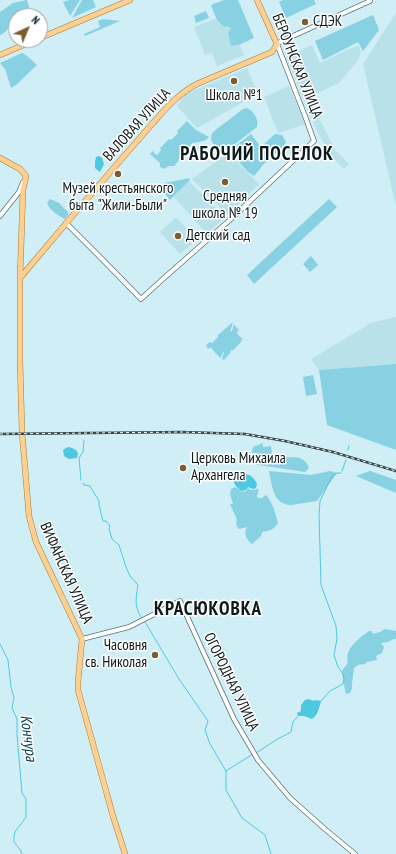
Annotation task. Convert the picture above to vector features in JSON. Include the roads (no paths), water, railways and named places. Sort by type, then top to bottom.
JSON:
[{"type":"main road","points":[[48,35],[130,0]]},
{"type":"main road","name":"БЕРОУНСКАЯ УЛИЦА","points":[[257,0],[277,44]]},
{"type":"main road","name":"ВАЛОВАЯ УЛИЦА","points":[[20,278],[172,102],[190,87],[272,52],[277,44]]},
{"type":"main road","points":[[0,55],[16,48]]},
{"type":"main road","points":[[0,158],[20,169],[26,176]]},
{"type":"main road","name":"ВИФАНСКАЯ УЛИЦА","points":[[26,176],[23,190],[20,278],[22,432],[29,516],[36,542],[82,639],[78,690],[125,854]]},
{"type":"street","name":"ВАЛОВАЯ УЛИЦА","points":[[277,44],[370,1]]},
{"type":"street","name":"БЕРОУНСКАЯ УЛИЦА","points":[[66,223],[141,299],[231,219],[314,141],[277,44]]},
{"type":"street","points":[[0,216],[19,192],[26,176]]},
{"type":"street","name":"ОГОРОДНАЯ УЛИЦА","points":[[82,639],[129,627],[180,601],[234,719],[258,760],[290,798],[355,854]]},
{"type":"waterway","points":[[81,480],[79,458],[83,452],[84,440]]},
{"type":"waterway","points":[[348,450],[349,446]]},
{"type":"waterway","points":[[342,471],[346,460]]},
{"type":"waterway","points":[[321,701],[330,691],[343,684],[344,679],[334,655],[337,639],[336,626],[321,585],[319,514],[320,501],[332,476],[337,473],[341,473]]},
{"type":"waterway","points":[[83,483],[84,485],[90,486],[99,501],[103,521],[106,521],[110,526],[109,529],[112,539],[119,545],[130,576],[138,585],[136,605],[141,617]]},
{"type":"waterway","points":[[145,622],[179,679],[208,721],[205,730],[210,744],[226,771]]},
{"type":"waterway","name":"Кончура","points":[[0,644],[8,660],[11,687],[14,698],[12,708],[17,719],[22,793],[26,799],[26,817],[15,832],[14,836],[14,842],[22,854]]},
{"type":"waterway","points":[[256,753],[291,732],[293,722],[298,716]]},
{"type":"waterway","points":[[253,754],[226,771],[226,790],[242,818],[265,835],[271,854]]},
{"type":"railway","points":[[0,434],[182,432],[245,434],[333,452],[396,471]]},
{"type":"place","name":"СДЭК","points":[[305,22]]},
{"type":"place","name":"Школа №1","points":[[234,81]]},
{"type":"place","name":"Музей крестьянского быта \"Жили-Были\"","points":[[118,174]]},
{"type":"place","name":"Средняя школа № 19","points":[[225,182]]},
{"type":"place","name":"Детский сад","points":[[178,236]]},
{"type":"place","name":"Церковь Михаила Архангела","points":[[183,468]]},
{"type":"place","name":"Часовня св. Николая","points":[[155,655]]},
{"type":"district","name":"РАБОЧИЙ ПОСЕЛОК","points":[[257,155]]},
{"type":"district","name":"КРАСЮКОВКА","points":[[208,610]]}]
